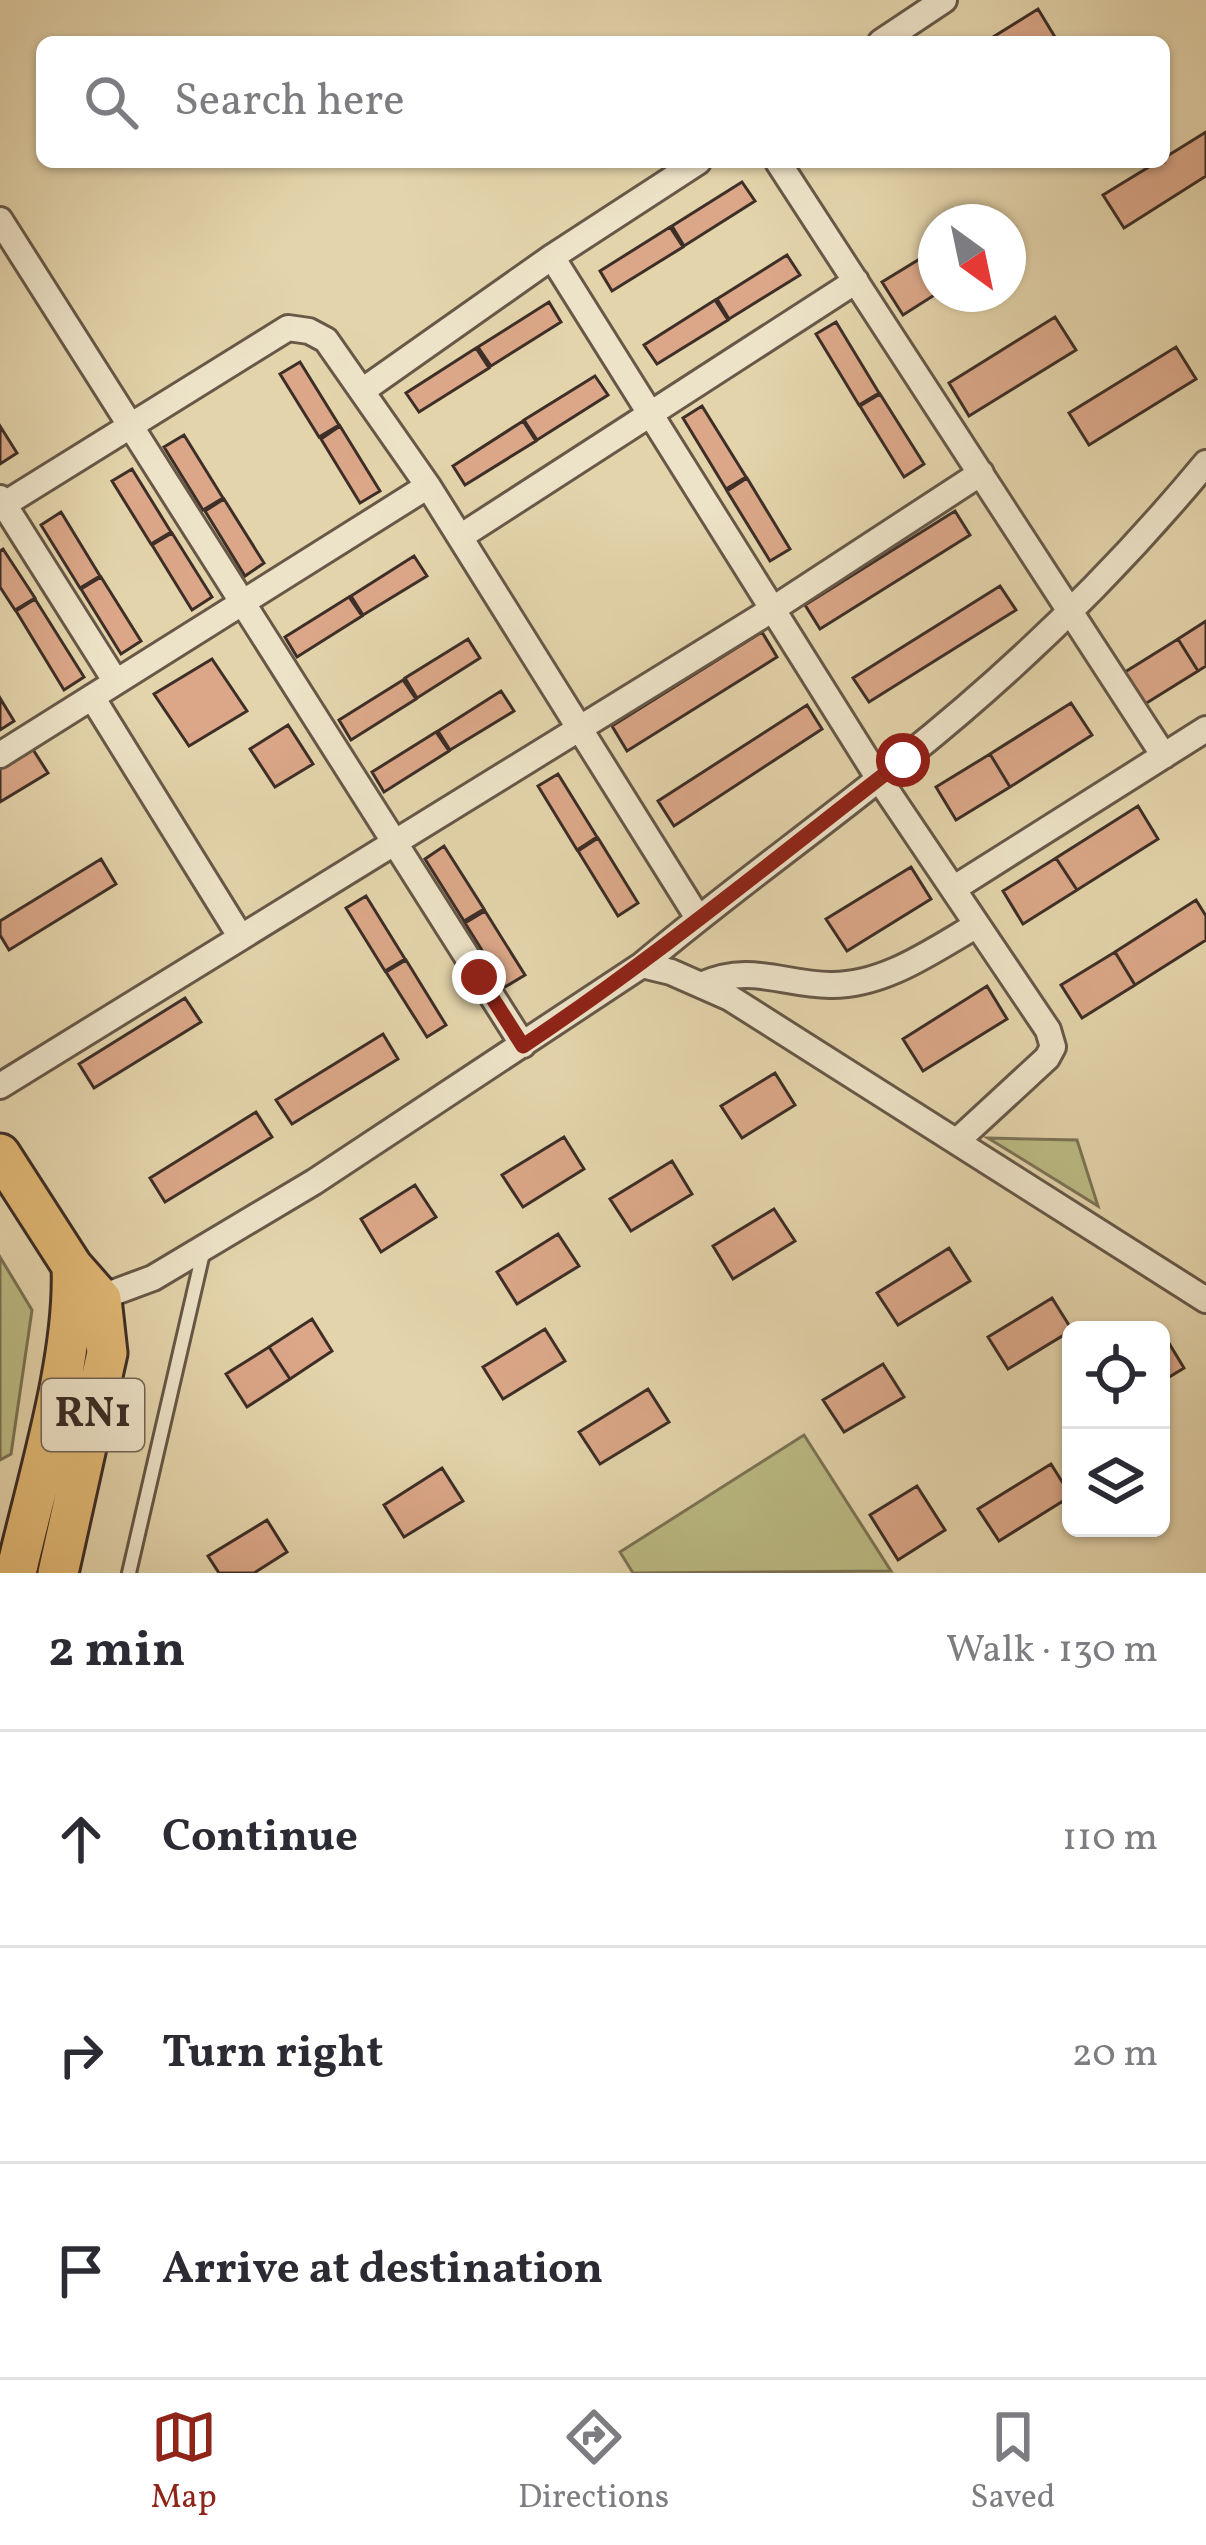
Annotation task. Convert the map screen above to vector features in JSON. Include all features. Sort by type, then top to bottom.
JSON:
[{"type":"highway","name":"RN1","points":[[0,1154],[82,1290],[106,1352],[58,1573]]},
{"type":"highway","name":"RN1","points":[[16,1573],[82,1290]]},
{"type":"street","points":[[890,36],[944,0]]},
{"type":"street","points":[[362,391],[552,256],[689,168]]},
{"type":"street","points":[[782,168],[1164,756]]},
{"type":"street","points":[[0,220],[9,254],[131,425],[523,1046]]},
{"type":"street","points":[[552,256],[879,779],[1048,1030],[1053,1047],[1047,1058],[957,1142]]},
{"type":"street","points":[[460,537],[856,281]]},
{"type":"street","points":[[116,682],[1,503],[288,328],[310,331],[326,340],[428,486],[698,918]]},
{"type":"street","points":[[0,1086],[773,609],[981,473]]},
{"type":"street","points":[[82,1290],[153,1278],[314,1182],[642,965],[879,779],[1071,610],[1203,476]]},
{"type":"street","points":[[0,755],[428,486]]},
{"type":"street","points":[[92,697],[240,936]]},
{"type":"street","points":[[953,890],[1206,729]]},
{"type":"street","points":[[701,985],[723,975],[748,974],[826,985],[850,983],[898,970],[977,925]]},
{"type":"street","points":[[642,965],[671,972],[730,998],[1206,1300]]},
{"type":"lane","points":[[129,1573],[204,1247]]},
{"type":"green space","points":[[988,1138],[1077,1140],[1098,1206]]},
{"type":"green space","points":[[0,1257],[32,1310],[11,1454],[0,1460]]},
{"type":"green space","points":[[804,1435],[891,1571],[633,1573],[620,1552]]},
{"type":"building","points":[[1038,9],[1054,36],[995,36]]},
{"type":"building","points":[[1206,132],[1206,176],[1124,228],[1103,195],[1147,168],[1170,168],[1170,154]]},
{"type":"building","points":[[742,182],[755,201],[684,246],[672,226]]},
{"type":"building","points":[[670,227],[683,247],[612,291],[600,271]]},
{"type":"building","points":[[787,255],[800,275],[729,319],[717,299]]},
{"type":"building","points":[[918,260],[918,305],[903,315],[882,282]]},
{"type":"building","points":[[715,300],[728,320],[657,364],[644,345]]},
{"type":"building","points":[[549,302],[561,322],[491,366],[478,347]]},
{"type":"building","points":[[1055,317],[1076,350],[969,416],[949,383]]},
{"type":"building","points":[[836,322],[879,393],[859,405],[816,334]]},
{"type":"building","points":[[1176,347],[1196,379],[1089,445],[1069,413]]},
{"type":"building","points":[[476,348],[489,368],[419,412],[406,393]]},
{"type":"building","points":[[300,362],[339,425],[319,437],[280,374]]},
{"type":"building","points":[[595,376],[608,395],[537,440],[524,420]]},
{"type":"building","points":[[880,394],[924,464],[904,477],[860,406]]},
{"type":"building","points":[[702,406],[746,477],[726,489],[683,418]]},
{"type":"building","points":[[523,421],[536,441],[465,485],[453,466]]},
{"type":"building","points":[[0,426],[17,453],[0,464]]},
{"type":"building","points":[[340,426],[380,491],[360,503],[321,439]]},
{"type":"building","points":[[184,435],[223,498],[203,510],[164,447]]},
{"type":"building","points":[[132,469],[171,532],[151,544],[112,481]]},
{"type":"building","points":[[747,478],[790,549],[770,561],[727,491]]},
{"type":"building","points":[[224,499],[264,563],[245,576],[205,511]]},
{"type":"building","points":[[955,511],[970,535],[820,629],[805,605]]},
{"type":"building","points":[[61,512],[100,576],[80,588],[41,525]]},
{"type":"building","points":[[172,533],[212,597],[192,610],[152,545]]},
{"type":"building","points":[[3,549],[35,598],[15,610],[0,587]]},
{"type":"building","points":[[414,556],[427,576],[363,615],[351,596]]},
{"type":"building","points":[[101,577],[141,641],[121,654],[81,589]]},
{"type":"building","points":[[1000,586],[1016,610],[869,702],[853,678]]},
{"type":"building","points":[[349,597],[362,616],[297,657],[285,637]]},
{"type":"building","points":[[35,599],[84,677],[64,690],[16,611]]},
{"type":"building","points":[[1206,621],[1206,666],[1198,671],[1178,639]]},
{"type":"building","points":[[762,632],[777,657],[627,751],[612,726]]},
{"type":"building","points":[[468,639],[480,658],[417,698],[405,678]]},
{"type":"building","points":[[1178,639],[1198,671],[1145,704],[1125,672]]},
{"type":"building","points":[[212,659],[247,711],[189,746],[154,694]]},
{"type":"building","points":[[403,680],[416,699],[351,740],[339,720]]},
{"type":"building","points":[[501,691],[514,711],[450,750],[438,731]]},
{"type":"building","points":[[0,698],[14,721],[0,730]]},
{"type":"building","points":[[1071,703],[1092,735],[1010,787],[990,754]]},
{"type":"building","points":[[807,705],[822,729],[674,826],[658,801]]},
{"type":"building","points":[[288,725],[313,764],[275,787],[250,749]]},
{"type":"building","points":[[436,732],[449,751],[384,792],[372,772]]},
{"type":"building","points":[[32,748],[48,773],[0,802],[0,768]]},
{"type":"building","points":[[990,754],[1010,787],[956,820],[936,787]]},
{"type":"building","points":[[558,774],[597,837],[577,850],[538,786]]},
{"type":"building","points":[[1138,806],[1158,839],[1077,890],[1056,858]]},
{"type":"building","points":[[598,838],[638,903],[618,916],[578,851]]},
{"type":"building","points":[[444,846],[484,909],[464,921],[425,859]]},
{"type":"building","points":[[1056,858],[1077,890],[1023,924],[1003,891]]},
{"type":"building","points":[[101,859],[116,884],[9,950],[0,935],[0,921]]},
{"type":"building","points":[[911,867],[931,899],[847,951],[826,919]]},
{"type":"building","points":[[366,896],[405,959],[385,971],[346,908]]},
{"type":"building","points":[[1196,900],[1206,916],[1206,940],[1135,985],[1115,952]]},
{"type":"building","points":[[485,911],[525,975],[505,987],[465,923]]},
{"type":"building","points":[[1115,952],[1135,985],[1082,1018],[1061,985]]},
{"type":"building","points":[[406,960],[446,1025],[427,1037],[386,972]]},
{"type":"building","points":[[987,986],[1007,1019],[923,1071],[903,1039]]},
{"type":"building","points":[[185,998],[201,1022],[94,1088],[79,1064]]},
{"type":"building","points":[[383,1034],[398,1059],[292,1124],[276,1100]]},
{"type":"building","points":[[775,1073],[795,1105],[742,1138],[721,1106]]},
{"type":"building","points":[[256,1112],[272,1137],[165,1202],[150,1178]]},
{"type":"building","points":[[564,1137],[584,1169],[523,1207],[502,1175]]},
{"type":"building","points":[[672,1161],[692,1194],[631,1231],[610,1199]]},
{"type":"building","points":[[415,1185],[436,1217],[381,1252],[361,1219]]},
{"type":"building","points":[[774,1209],[795,1241],[733,1279],[713,1246]]},
{"type":"building","points":[[558,1234],[579,1266],[517,1304],[497,1272]]},
{"type":"building","points":[[949,1248],[970,1281],[898,1325],[877,1293]]},
{"type":"building","points":[[1052,1298],[1066,1321],[1062,1321],[1062,1336],[1008,1369],[988,1337]]},
{"type":"building","points":[[312,1319],[332,1351],[290,1379],[269,1347]]},
{"type":"building","points":[[545,1329],[565,1361],[503,1399],[483,1367]]},
{"type":"building","points":[[1170,1345],[1184,1368],[1170,1377]]},
{"type":"building","points":[[269,1347],[290,1379],[247,1407],[226,1374]]},
{"type":"building","points":[[883,1364],[904,1397],[844,1432],[823,1400]]},
{"type":"building","points":[[648,1389],[669,1422],[600,1464],[579,1432]]},
{"type":"building","points":[[1051,1464],[1062,1482],[1062,1502],[999,1541],[978,1509]]},
{"type":"building","points":[[442,1468],[463,1501],[404,1537],[384,1505]]},
{"type":"building","points":[[917,1486],[945,1530],[898,1560],[870,1515]]},
{"type":"building","points":[[267,1520],[287,1552],[254,1573],[219,1573],[208,1556]]},
{"type":"route","points":[[479,977],[523,1046],[642,965],[903,760]]}]
